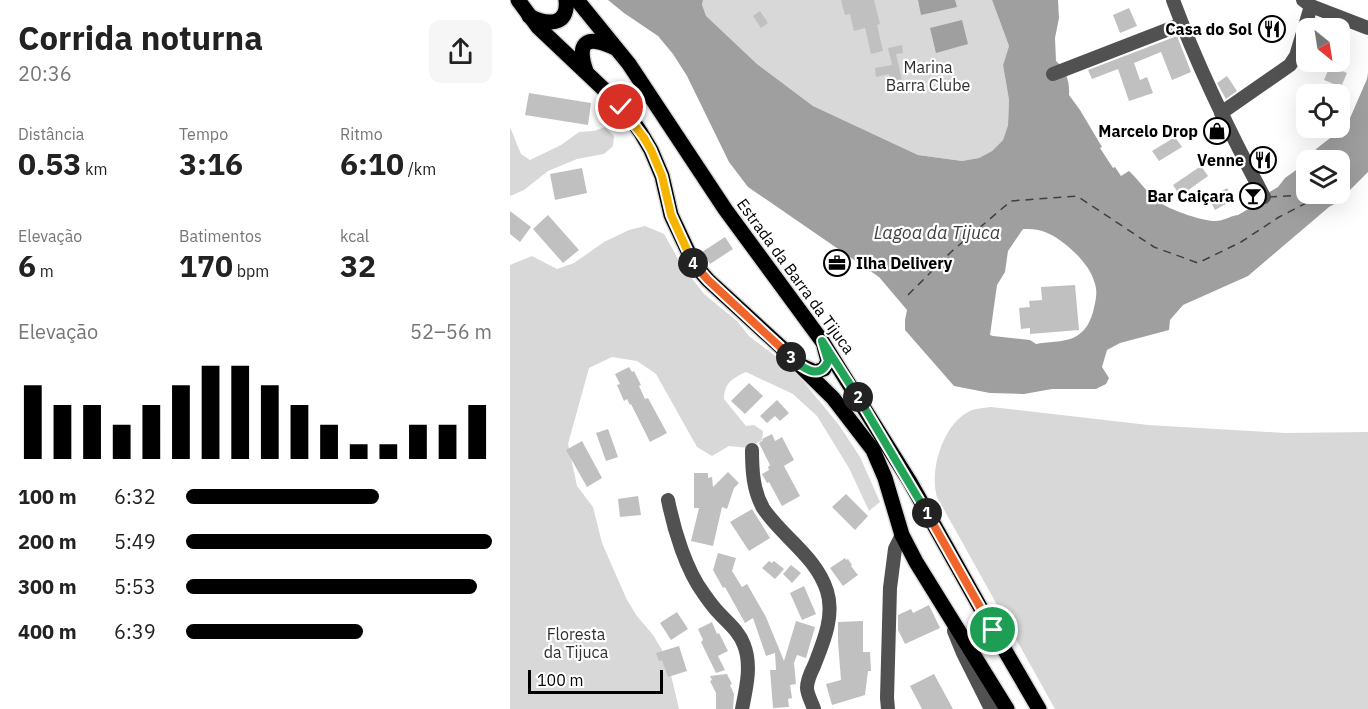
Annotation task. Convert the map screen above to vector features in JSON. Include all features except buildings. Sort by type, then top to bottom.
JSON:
[{"type":"main road","points":[[518,0],[553,42],[586,71],[630,117],[651,150],[662,176],[671,215],[694,264],[708,280],[833,398],[873,450],[885,478],[902,535],[916,562],[1007,709]]},
{"type":"main road","points":[[529,16],[548,23],[557,21],[564,15],[566,0]]},
{"type":"main road","name":"Estrada da Barra da Tijuca","points":[[578,0],[617,50],[675,132],[725,209],[822,341],[904,473],[1039,709]]},
{"type":"main road","points":[[586,71],[582,56],[586,43],[597,41],[617,50]]},
{"type":"main road","points":[[799,365],[815,372],[824,369],[828,361],[822,341]]},
{"type":"street","points":[[1173,0],[1221,113],[1264,197]]},
{"type":"street","points":[[1221,113],[1290,65],[1296,56],[1307,3],[1368,28]]},
{"type":"street","points":[[1053,74],[1182,24]]},
{"type":"street","points":[[752,450],[752,473],[759,499],[776,523],[811,562],[827,592],[829,606],[824,642],[807,688],[814,709]]},
{"type":"street","points":[[668,500],[672,521],[696,581],[719,613],[734,627],[745,646],[748,672],[742,709]]},
{"type":"street","points":[[888,709],[886,698],[890,588],[895,549],[902,535]]},
{"type":"street","points":[[941,602],[991,709]]},
{"type":"green space","name":"Marina Barra Clube","points":[[703,0],[992,0],[1009,46],[1003,65],[1009,100],[1008,125],[1003,140],[992,151],[979,158],[962,161],[918,155],[813,106],[757,64],[705,16]]},
{"type":"green space","points":[[510,127],[521,154],[530,160],[561,145],[579,132],[594,131],[605,127],[614,136],[613,146],[604,154],[577,159],[548,171],[524,190],[510,196]]},
{"type":"green space","name":"Floresta da Tijuca","points":[[645,226],[664,234],[681,264],[704,294],[737,321],[750,337],[793,369],[839,425],[860,457],[880,502],[869,511],[849,468],[817,416],[793,394],[746,372],[730,382],[724,393],[724,399],[746,426],[754,425],[763,431],[762,440],[749,448],[729,446],[712,456],[697,447],[656,374],[637,361],[612,357],[589,368],[568,444],[577,486],[593,507],[602,543],[627,600],[667,658],[679,709],[510,709],[510,265],[532,256],[557,269],[574,263],[604,242],[629,230]]},
{"type":"green space","points":[[991,407],[1148,425],[1285,433],[1368,432],[1368,709],[1055,709],[937,497],[935,475],[937,462],[951,427],[968,412]]},
{"type":"water","name":"Lagoa da Tijuca","points":[[608,0],[703,0],[702,5],[706,16],[757,64],[813,106],[918,155],[962,161],[979,158],[992,151],[1003,140],[1008,125],[1009,100],[1003,65],[1009,46],[992,0],[1058,0],[1056,61],[1067,76],[1069,95],[1102,147],[1100,148],[1121,176],[1129,171],[1162,204],[1209,221],[1238,215],[1257,204],[1296,170],[1296,204],[1334,204],[1248,276],[1183,305],[1170,320],[1169,330],[1120,343],[1107,350],[1102,367],[1109,378],[1106,384],[1096,389],[1052,389],[1024,394],[990,393],[954,386],[905,330],[907,310],[879,277],[748,187],[729,162],[687,76],[658,36]],"holes":[[[1023,229],[1035,229],[1057,238],[1073,251],[1086,266],[1095,285],[1093,313],[1085,329],[1073,338],[1036,344],[1030,340],[990,335],[997,285],[1005,272],[1008,251]]]},
{"type":"water","points":[[918,0],[955,0],[957,7],[921,15]]},
{"type":"water","points":[[962,20],[968,44],[936,53],[930,28]]},
{"type":"water","name":"Lagoa da Tijuca","points":[[1368,73],[1368,172],[1350,190],[1350,150],[1316,149],[1330,138],[1350,138],[1350,118]]},
{"type":"ferry route","points":[[1269,197],[1296,195]]},
{"type":"ferry route","points":[[908,295],[951,252],[1011,201],[1077,196],[1154,247],[1198,263],[1241,242],[1279,217],[1304,204]]},
{"type":"place","name":"Casa do Sol","points":[[1272,29]]},
{"type":"place","name":"Marcelo Drop","points":[[1217,131]]},
{"type":"place","name":"Venne","points":[[1263,160]]},
{"type":"place","name":"Bar Caiçara","points":[[1253,196]]},
{"type":"place","name":"Ilha Delivery","points":[[837,263]]},
{"type":"route","points":[[621,107],[651,150],[662,176],[671,215],[694,264],[708,280],[799,365],[815,372],[824,369],[828,361],[822,341],[909,482],[993,630]]}]
